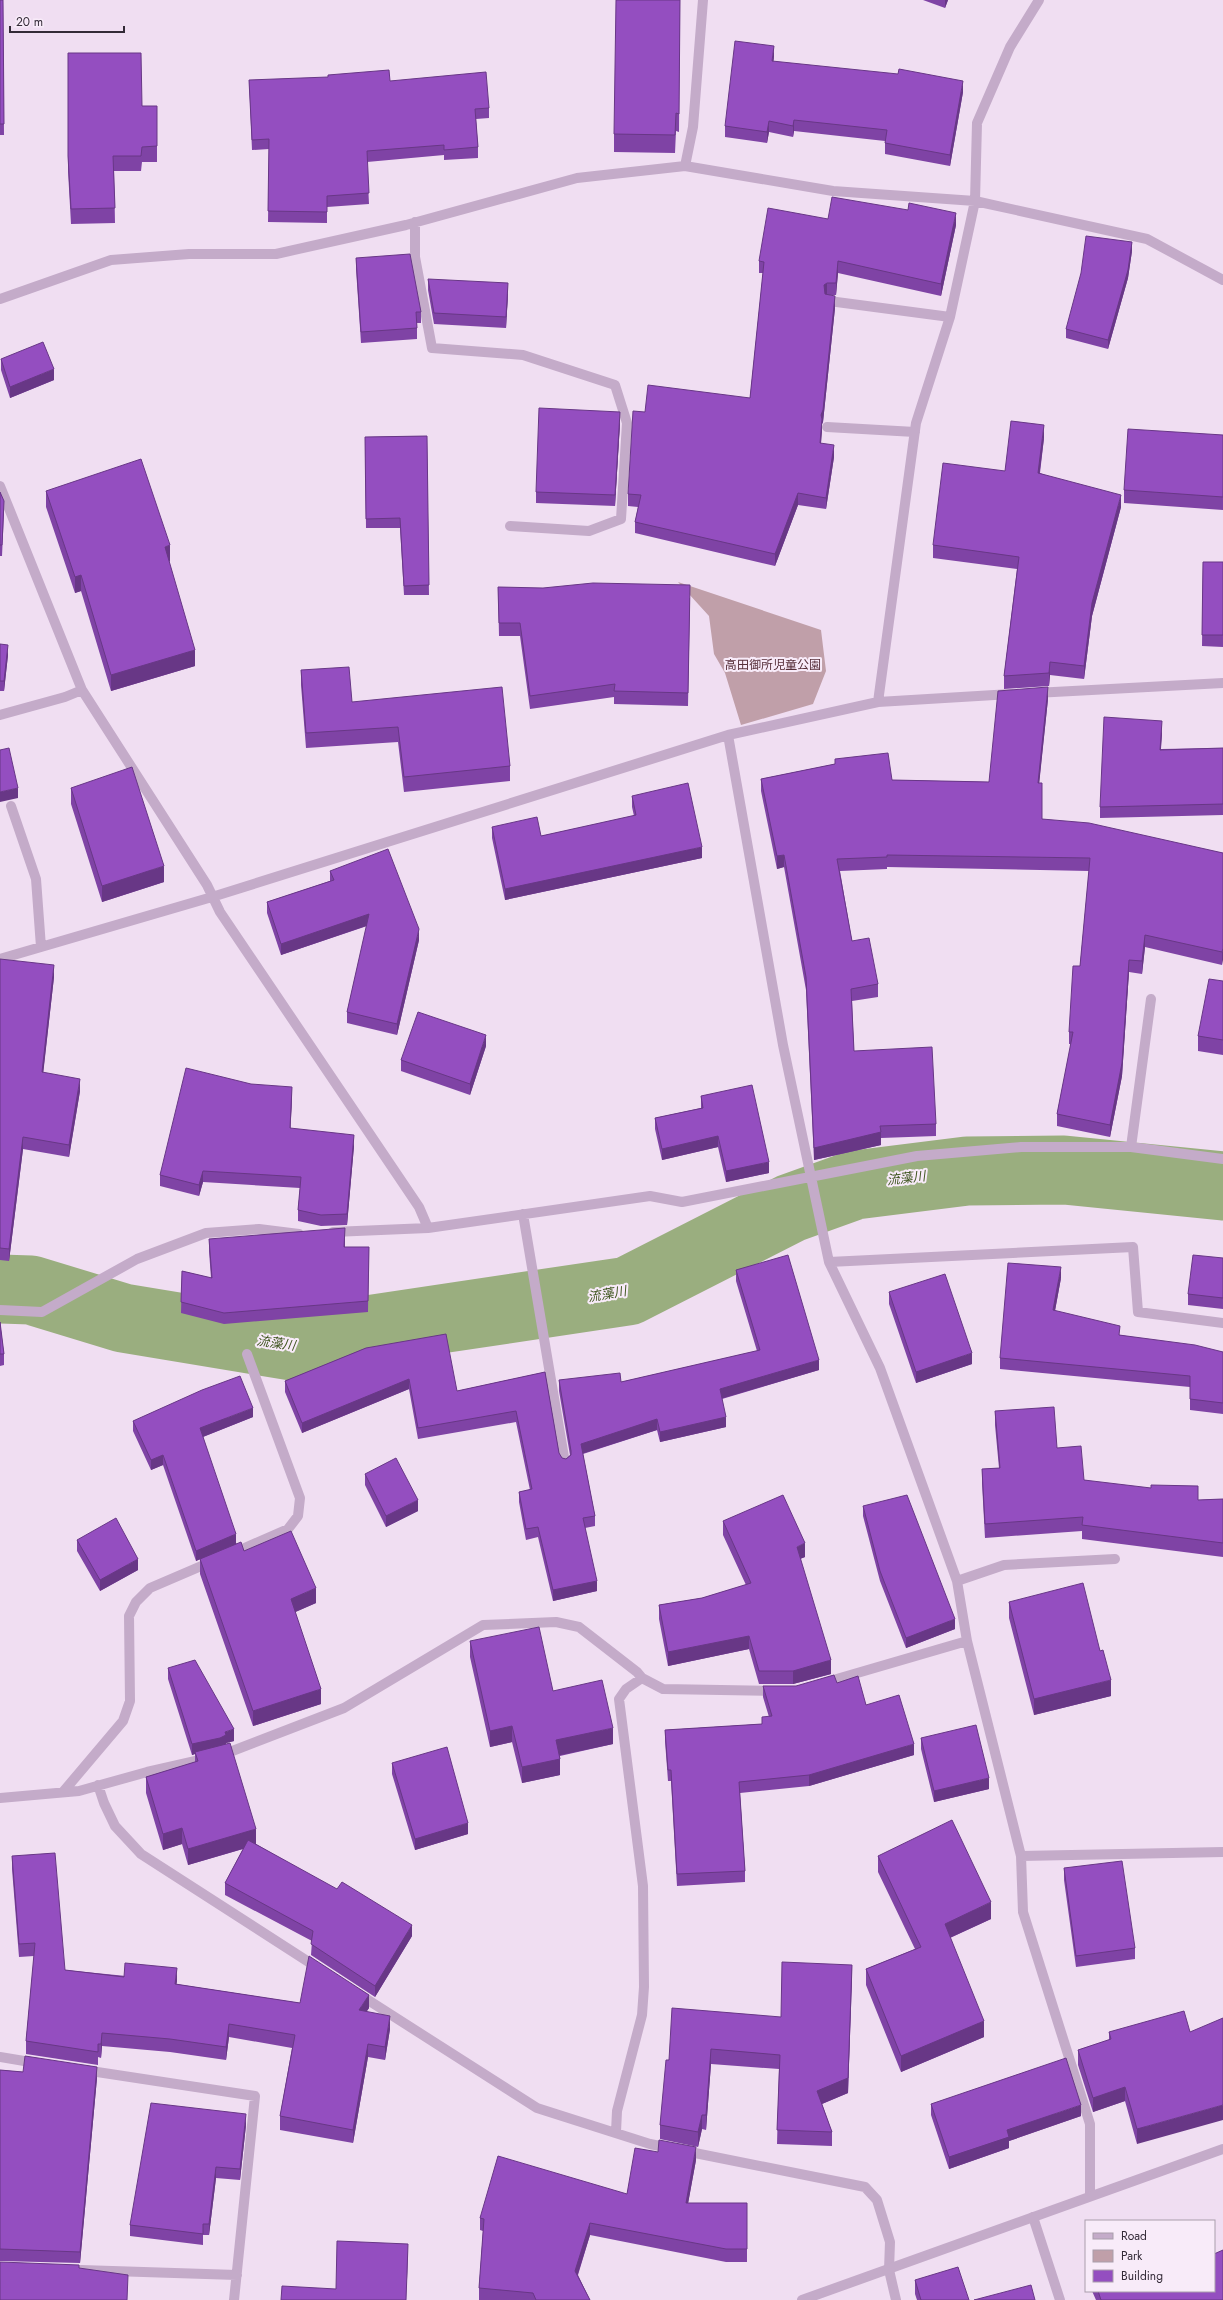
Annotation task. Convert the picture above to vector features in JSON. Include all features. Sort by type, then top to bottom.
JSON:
[{"type":"street","points":[[685,166],[693,127],[703,0]]},
{"type":"street","points":[[878,702],[916,423],[950,317],[975,201],[977,122],[1010,48],[1039,0]]},
{"type":"street","points":[[0,299],[111,260],[189,254],[276,254],[415,222],[577,178],[685,166],[833,192],[975,201],[1148,239],[1223,280]]},
{"type":"street","points":[[415,222],[415,257],[432,348],[523,355],[615,385],[627,423],[621,519],[589,531],[510,526]]},
{"type":"street","points":[[829,300],[950,317]]},
{"type":"street","points":[[827,427],[915,432]]},
{"type":"street","points":[[0,486],[82,690],[207,885],[212,897],[283,1008],[419,1207],[428,1228]]},
{"type":"street","points":[[0,959],[212,897],[728,735],[878,702],[1223,683]]},
{"type":"street","points":[[0,715],[65,698],[82,690]]},
{"type":"street","points":[[728,735],[783,1045],[829,1262],[880,1368],[957,1581],[967,1641],[1021,1856],[1023,1912],[1090,2124],[1090,2196]]},
{"type":"street","points":[[11,806],[36,879],[41,947]]},
{"type":"street","points":[[1131,1147],[1151,999]]},
{"type":"street","points":[[0,1310],[42,1312],[137,1259],[206,1233],[259,1229],[296,1234],[428,1228],[650,1196],[682,1202],[811,1180],[917,1156],[1021,1147],[1131,1147],[1223,1159]]},
{"type":"street","points":[[522,1214],[565,1463]]},
{"type":"street","points":[[829,1262],[1132,1247],[1138,1312],[1223,1323]]},
{"type":"street","points":[[63,1792],[123,1721],[130,1701],[129,1616],[136,1602],[150,1588],[288,1529],[298,1516],[300,1498],[247,1354]]},
{"type":"street","points":[[957,1581],[1004,1565],[1115,1559]]},
{"type":"street","points":[[0,1798],[79,1791],[222,1755],[344,1708],[483,1625],[556,1622],[578,1627],[637,1672],[642,1678],[663,1689],[787,1691]]},
{"type":"street","points":[[810,1687],[967,1641]]},
{"type":"street","points":[[616,2132],[617,2111],[642,2015],[644,1987],[642,1886],[619,1699],[626,1689],[642,1678]]},
{"type":"street","points":[[98,1785],[104,1803],[115,1826],[141,1854],[329,1975]]},
{"type":"street","points":[[1021,1856],[1223,1852]]},
{"type":"street","points":[[349,1988],[537,2108],[650,2144],[865,2187],[877,2200],[890,2242],[889,2270],[896,2300]]},
{"type":"street","points":[[0,2057],[46,2064]]},
{"type":"street","points":[[77,2069],[255,2096],[234,2300]]},
{"type":"street","points":[[802,2300],[1223,2149]]},
{"type":"street","points":[[1033,2218],[1060,2300]]},
{"type":"street","points":[[71,2269],[237,2275]]},
{"type":"green space","name":"高田御所児童公園","points":[[678,582],[821,630],[826,671],[813,704],[741,725],[725,673],[714,654],[709,616]]},
{"type":"building","points":[[0,0],[3,0],[4,124],[0,124]]},
{"type":"building","points":[[616,0],[680,0],[679,114],[676,113],[675,135],[614,134]]},
{"type":"building","points":[[735,41],[774,46],[772,61],[898,74],[899,69],[963,81],[950,155],[885,143],[887,130],[794,120],[793,126],[769,121],[767,132],[725,126]]},
{"type":"building","points":[[68,53],[141,53],[142,106],[157,106],[157,146],[142,147],[141,156],[113,156],[115,208],[71,209],[68,156]]},
{"type":"building","points":[[389,70],[390,81],[486,72],[489,108],[475,109],[478,147],[444,150],[444,145],[367,151],[369,193],[327,196],[327,212],[268,211],[269,139],[252,140],[249,80],[328,77],[328,75]]},
{"type":"building","points":[[832,197],[908,210],[909,203],[956,213],[941,284],[838,261],[836,283],[827,283],[824,285],[825,294],[835,296],[823,410],[821,415],[820,443],[834,445],[826,498],[798,493],[775,554],[635,522],[641,495],[628,494],[633,411],[645,412],[648,385],[750,398],[764,262],[759,261],[768,208],[828,219]]},
{"type":"building","points":[[1086,236],[1132,242],[1128,270],[1108,340],[1066,329],[1081,273]]},
{"type":"building","points":[[410,254],[421,312],[416,312],[417,328],[361,332],[356,258]]},
{"type":"building","points":[[428,279],[508,283],[506,317],[434,313]]},
{"type":"building","points":[[43,342],[54,369],[10,387],[1,359]]},
{"type":"building","points":[[539,408],[620,412],[615,495],[536,492]]},
{"type":"building","points":[[1011,421],[1044,425],[1038,473],[1121,495],[1092,603],[1084,666],[1050,662],[1049,673],[1004,676],[1019,557],[933,545],[943,463],[1005,471]]},
{"type":"building","points":[[1128,429],[1223,435],[1223,497],[1124,490]]},
{"type":"building","points":[[427,436],[429,585],[404,586],[400,518],[366,519],[365,437]]},
{"type":"building","points":[[141,459],[170,545],[165,547],[195,650],[111,675],[81,575],[75,577],[46,491]]},
{"type":"building","points":[[0,492],[4,501],[2,545],[0,545]]},
{"type":"building","points":[[1203,562],[1223,562],[1223,635],[1202,635]]},
{"type":"building","points":[[593,583],[690,585],[688,693],[614,691],[615,684],[530,696],[520,623],[499,623],[498,587],[543,588]]},
{"type":"building","points":[[0,644],[8,645],[4,681],[0,681]]},
{"type":"building","points":[[349,667],[352,702],[502,687],[510,766],[404,777],[398,727],[306,733],[301,670]]},
{"type":"building","points":[[1048,687],[1038,783],[1042,783],[1042,819],[1089,823],[1223,853],[1222,952],[1145,935],[1142,961],[1129,960],[1122,1063],[1110,1125],[1057,1114],[1073,1032],[1069,1032],[1073,966],[1080,966],[1090,858],[887,855],[887,857],[837,859],[852,941],[869,938],[878,984],[851,989],[854,1051],[932,1047],[936,1124],[880,1126],[881,1132],[814,1148],[806,977],[784,855],[777,856],[761,779],[835,764],[835,759],[888,753],[892,780],[989,782],[998,691]]},
{"type":"building","points":[[1104,717],[1162,721],[1160,750],[1223,748],[1223,804],[1100,807]]},
{"type":"building","points":[[9,748],[18,788],[0,792],[0,750]]},
{"type":"building","points":[[132,767],[164,866],[102,886],[71,788]]},
{"type":"building","points":[[688,783],[702,847],[505,889],[492,827],[537,817],[541,836],[636,815],[632,796]]},
{"type":"building","points":[[388,849],[419,929],[397,1024],[347,1012],[369,914],[281,944],[267,902],[334,880],[330,871]]},
{"type":"building","points":[[0,959],[54,965],[42,1072],[80,1079],[69,1145],[23,1137],[9,1249],[0,1248]]},
{"type":"building","points":[[1209,979],[1223,981],[1223,1040],[1198,1036]]},
{"type":"building","points":[[418,1012],[486,1035],[470,1084],[401,1060]]},
{"type":"building","points":[[186,1068],[251,1084],[292,1087],[290,1128],[354,1135],[347,1214],[321,1215],[298,1210],[301,1177],[203,1171],[199,1185],[160,1175]]},
{"type":"building","points":[[752,1085],[769,1162],[726,1171],[718,1136],[662,1149],[655,1118],[703,1108],[701,1096]]},
{"type":"building","points":[[345,1228],[344,1247],[369,1247],[368,1301],[224,1313],[181,1302],[182,1271],[212,1278],[209,1239]]},
{"type":"building","points":[[788,1255],[819,1360],[720,1389],[726,1417],[660,1432],[657,1419],[581,1444],[595,1516],[583,1518],[597,1581],[553,1590],[538,1527],[526,1529],[519,1492],[532,1489],[516,1411],[418,1428],[409,1379],[302,1423],[285,1381],[366,1348],[446,1334],[457,1391],[545,1372],[559,1453],[562,1458],[566,1459],[571,1455],[571,1451],[559,1380],[620,1373],[621,1382],[760,1350],[736,1270]]},
{"type":"building","points":[[1193,1255],[1223,1258],[1223,1298],[1188,1294]]},
{"type":"building","points":[[1008,1263],[1061,1267],[1053,1310],[1120,1326],[1119,1335],[1195,1345],[1223,1352],[1223,1403],[1190,1399],[1190,1376],[1000,1358]]},
{"type":"building","points":[[945,1274],[972,1353],[916,1372],[889,1292]]},
{"type":"building","points":[[0,1322],[4,1354],[0,1354]]},
{"type":"building","points":[[240,1376],[253,1408],[200,1428],[236,1534],[196,1551],[163,1455],[151,1460],[133,1421],[202,1390]]},
{"type":"building","points":[[1054,1407],[1057,1448],[1081,1446],[1084,1480],[1151,1488],[1151,1485],[1198,1486],[1198,1500],[1223,1499],[1223,1543],[1082,1525],[1083,1517],[985,1524],[982,1469],[1000,1468],[995,1411]]},
{"type":"building","points":[[396,1458],[418,1500],[386,1516],[365,1474]]},
{"type":"building","points":[[783,1495],[805,1543],[797,1547],[831,1660],[793,1671],[759,1671],[749,1636],[668,1652],[659,1605],[702,1598],[751,1583],[723,1521]]},
{"type":"building","points":[[907,1495],[955,1619],[906,1638],[880,1571],[863,1506]]},
{"type":"building","points":[[116,1518],[138,1559],[100,1580],[77,1540]]},
{"type":"building","points":[[291,1531],[316,1588],[291,1599],[321,1689],[253,1711],[200,1559],[241,1542],[244,1551]]},
{"type":"building","points":[[1083,1583],[1100,1651],[1103,1650],[1111,1680],[1034,1699],[1009,1602]]},
{"type":"building","points":[[539,1627],[553,1691],[602,1680],[613,1728],[556,1740],[560,1759],[522,1767],[512,1726],[490,1731],[470,1641]]},
{"type":"building","points":[[195,1660],[234,1729],[225,1732],[226,1735],[220,1738],[192,1744],[168,1668]]},
{"type":"building","points":[[834,1675],[837,1683],[858,1676],[866,1705],[899,1695],[914,1744],[809,1775],[739,1782],[745,1871],[677,1874],[671,1770],[668,1770],[665,1730],[762,1724],[762,1717],[772,1716],[763,1686],[796,1686]]},
{"type":"building","points":[[976,1725],[989,1778],[934,1791],[921,1738]]},
{"type":"building","points":[[230,1743],[256,1829],[188,1849],[182,1828],[163,1834],[146,1777],[198,1761],[195,1752]]},
{"type":"building","points":[[447,1747],[468,1823],[415,1839],[392,1763]]},
{"type":"building","points":[[952,1820],[991,1902],[945,1924],[984,2021],[901,2056],[866,1969],[921,1947],[878,1856]]},
{"type":"building","points":[[248,1840],[337,1889],[342,1882],[412,1925],[375,1986],[311,1944],[313,1931],[225,1883]]},
{"type":"building","points":[[55,1853],[65,1970],[124,1977],[125,1963],[177,1968],[175,1984],[300,2003],[309,1956],[369,1995],[359,2010],[390,2016],[385,2047],[368,2044],[353,2130],[280,2116],[295,2035],[229,2024],[226,2047],[170,2039],[102,2033],[101,2044],[98,2044],[98,2052],[26,2041],[35,1943],[19,1944],[12,1856]]},
{"type":"building","points":[[1122,1861],[1135,1948],[1076,1956],[1064,1868]]},
{"type":"building","points":[[782,1962],[852,1965],[848,2078],[817,2091],[832,2132],[777,2130],[780,2055],[711,2049],[706,2115],[702,2115],[698,2132],[660,2125],[666,2060],[669,2060],[672,2008],[781,2017]]},
{"type":"building","points":[[1184,2011],[1190,2032],[1223,2018],[1223,2105],[1137,2129],[1125,2087],[1093,2098],[1078,2050],[1111,2039],[1109,2032]]},
{"type":"building","points":[[25,2056],[97,2067],[80,2252],[0,2249],[0,2070],[23,2072]]},
{"type":"building","points":[[1066,2058],[1081,2105],[1007,2130],[1009,2137],[949,2157],[931,2104]]},
{"type":"building","points":[[151,2103],[246,2114],[240,2169],[216,2167],[209,2224],[203,2224],[203,2234],[130,2225]]},
{"type":"building","points":[[659,2140],[696,2147],[686,2203],[747,2203],[747,2249],[726,2249],[590,2223],[575,2271],[590,2300],[536,2300],[533,2293],[479,2288],[484,2219],[480,2218],[498,2156],[627,2194],[635,2148],[658,2152]]},
{"type":"building","points":[[337,2241],[408,2244],[406,2300],[281,2300],[282,2286],[336,2289]]},
{"type":"building","points":[[1223,2250],[1223,2300],[1101,2300],[1098,2292],[1215,2292],[1215,2254]]},
{"type":"building","points":[[0,2262],[79,2265],[79,2268],[128,2275],[127,2300],[0,2300]]},
{"type":"building","points":[[958,2267],[969,2300],[921,2300],[915,2280]]},
{"type":"building","points":[[1031,2285],[1035,2300],[974,2300]]},
{"type":"waterway","name":"流藻川","points":[[0,1289],[31,1290],[123,1318],[298,1347],[373,1329],[628,1291],[791,1208],[855,1185],[967,1171],[1064,1170],[1223,1186]]}]
